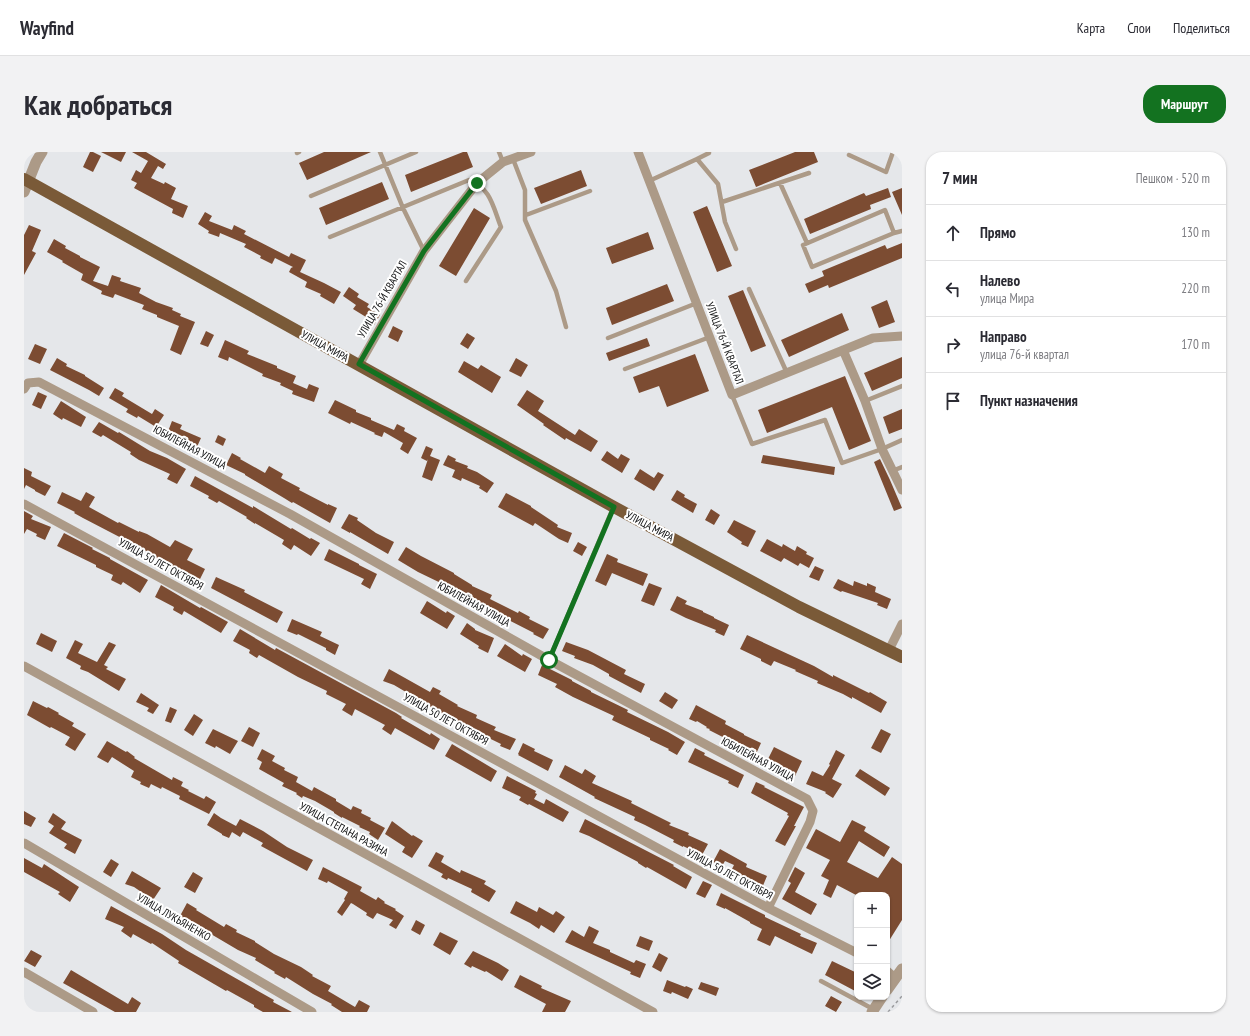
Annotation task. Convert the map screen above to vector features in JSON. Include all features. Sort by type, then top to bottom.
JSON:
[{"type":"main road","name":"УЛИЦА МИРА","points":[[25,184],[359,364],[614,507],[799,607],[902,656]]},
{"type":"street","points":[[25,184],[42,152]]},
{"type":"street","name":"УЛИЦА 76-Й КВАРТАЛ","points":[[359,364],[424,251],[477,183],[503,162],[531,152]]},
{"type":"street","name":"УЛИЦА 76-Й КВАРТАЛ","points":[[638,152],[732,396],[873,338],[902,336]]},
{"type":"street","points":[[843,350],[865,401],[882,449],[902,490]]},
{"type":"street","name":"ЮБИЛЕЙНАЯ УЛИЦА","points":[[24,389],[28,383],[39,382],[290,514],[549,660],[807,799],[813,811],[810,822],[768,908]]},
{"type":"street","name":"УЛИЦА 50 ЛЕТ ОКТЯБРЯ","points":[[24,504],[768,908],[854,951]]},
{"type":"street","points":[[889,650],[902,624]]},
{"type":"street","name":"УЛИЦА СТЕПАНА РАЗИНА","points":[[24,666],[653,1012]]},
{"type":"street","name":"УЛИЦА ЛУКЬЯНЕНКО","points":[[24,843],[312,1012]]},
{"type":"street","points":[[24,972],[93,1012]]},
{"type":"street","points":[[890,985],[896,975]]},
{"type":"street","points":[[872,1010],[880,1000]]},
{"type":"lane","points":[[380,152],[402,208],[424,251]]},
{"type":"lane","points":[[311,196],[416,152]]},
{"type":"lane","points":[[499,152],[503,162]]},
{"type":"lane","points":[[649,181],[709,152]]},
{"type":"lane","points":[[848,156],[886,172],[893,152]]},
{"type":"lane","points":[[513,159],[525,190],[525,220],[556,291],[566,327]]},
{"type":"lane","points":[[697,159],[718,184],[725,222],[736,249]]},
{"type":"lane","points":[[722,202],[809,172]]},
{"type":"lane","points":[[330,238],[469,180],[477,183],[488,192],[501,227],[466,281]]},
{"type":"lane","points":[[780,183],[807,243]]},
{"type":"lane","points":[[526,215],[590,191]]},
{"type":"lane","points":[[894,233],[885,210],[803,245],[812,267],[902,231]]},
{"type":"lane","points":[[749,289],[787,373]]},
{"type":"lane","points":[[608,338],[696,303]]},
{"type":"lane","points":[[625,369],[710,337]]},
{"type":"lane","points":[[865,401],[902,386]]},
{"type":"lane","points":[[732,396],[752,444],[825,420],[842,464],[902,440]]},
{"type":"lane","points":[[892,471],[902,467]]},
{"type":"lane","points":[[549,660],[614,507]]},
{"type":"lane","points":[[821,981],[872,1010]]},
{"type":"path","points":[[888,1012],[902,996]]},
{"type":"building","points":[[90,152],[101,156],[93,172],[83,167]]},
{"type":"building","points":[[101,152],[126,152],[121,162]]},
{"type":"building","points":[[132,152],[146,152],[166,164],[163,169],[158,166],[151,178],[164,184],[165,182],[176,188],[171,199],[188,206],[183,218],[172,213],[173,209],[134,188],[137,183],[131,180],[136,170],[141,173],[148,161]]},
{"type":"building","points":[[324,152],[371,152],[307,180],[299,163]]},
{"type":"building","points":[[463,152],[467,152],[473,167],[411,192],[405,175]]},
{"type":"building","points":[[795,152],[814,152],[818,162],[756,187],[749,170]]},
{"type":"building","points":[[581,170],[587,186],[541,204],[534,188]]},
{"type":"building","points":[[382,182],[389,199],[326,225],[319,208]]},
{"type":"building","points":[[888,188],[891,197],[870,205],[871,209],[810,234],[804,219],[864,193],[866,196]]},
{"type":"building","points":[[902,188],[902,215],[892,192]]},
{"type":"building","points":[[707,206],[732,266],[717,272],[693,212]]},
{"type":"building","points":[[474,208],[490,218],[456,276],[439,266]]},
{"type":"building","points":[[205,212],[212,216],[209,221],[232,230],[234,225],[246,231],[244,234],[289,257],[291,253],[306,260],[300,272],[341,292],[334,304],[320,296],[321,294],[305,287],[307,282],[289,272],[293,267],[275,258],[272,264],[244,247],[246,244],[220,233],[219,237],[208,233],[209,231],[198,224]]},
{"type":"building","points":[[29,225],[41,230],[32,251],[36,253],[24,275],[24,235]]},
{"type":"building","points":[[648,232],[654,249],[612,264],[606,248]]},
{"type":"building","points":[[54,239],[66,246],[65,248],[100,267],[93,281],[108,286],[112,275],[121,278],[120,281],[141,288],[139,293],[156,302],[173,308],[172,310],[181,314],[180,316],[195,322],[181,355],[170,350],[179,326],[142,309],[144,305],[115,294],[113,298],[101,294],[102,291],[81,280],[83,274],[47,252]]},
{"type":"building","points":[[902,243],[902,258],[829,288],[828,285],[809,293],[805,284],[824,276],[822,271],[885,245],[887,249]]},
{"type":"building","points":[[667,284],[674,301],[612,325],[606,308]]},
{"type":"building","points":[[349,287],[359,294],[357,297],[369,304],[367,307],[380,315],[374,325],[365,319],[366,317],[353,309],[356,305],[343,296]]},
{"type":"building","points":[[743,290],[766,346],[751,352],[728,296]]},
{"type":"building","points":[[887,300],[895,322],[879,328],[871,307]]},
{"type":"building","points":[[842,313],[849,330],[789,357],[781,340]]},
{"type":"building","points":[[393,326],[403,331],[398,342],[388,337]]},
{"type":"building","points":[[206,331],[214,335],[208,347],[200,344]]},
{"type":"building","points":[[467,333],[475,338],[468,349],[460,344]]},
{"type":"building","points":[[647,338],[650,346],[609,361],[606,353]]},
{"type":"building","points":[[225,340],[249,351],[247,354],[277,366],[277,368],[296,376],[293,383],[307,389],[309,384],[319,388],[314,402],[292,394],[293,391],[280,385],[281,383],[262,376],[263,374],[229,357],[228,361],[218,357]]},
{"type":"building","points":[[35,344],[47,349],[40,364],[28,359]]},
{"type":"building","points":[[695,354],[709,391],[667,407],[659,386],[639,393],[633,377]]},
{"type":"building","points":[[902,357],[902,378],[872,391],[864,373]]},
{"type":"building","points":[[57,358],[67,364],[66,366],[85,375],[104,388],[99,396],[50,370]]},
{"type":"building","points":[[516,358],[528,365],[521,377],[509,371]]},
{"type":"building","points":[[464,361],[478,369],[481,365],[501,377],[492,393],[458,372]]},
{"type":"building","points":[[845,376],[871,441],[849,450],[832,407],[767,433],[758,410]]},
{"type":"building","points":[[115,388],[124,393],[122,396],[152,414],[155,409],[164,415],[156,427],[138,416],[137,418],[126,412],[128,409],[109,398]]},
{"type":"building","points":[[527,390],[544,401],[538,411],[575,435],[579,429],[598,441],[591,452],[566,438],[565,440],[517,405]]},
{"type":"building","points":[[38,392],[47,396],[41,409],[32,405]]},
{"type":"building","points":[[335,400],[356,410],[356,412],[371,418],[371,420],[394,430],[397,424],[405,428],[404,431],[417,438],[408,454],[400,449],[403,443],[384,432],[382,437],[328,413]]},
{"type":"building","points":[[61,401],[86,417],[81,427],[63,418],[62,420],[53,414]]},
{"type":"building","points":[[902,409],[902,429],[889,434],[883,417]]},
{"type":"building","points":[[172,421],[182,425],[180,429],[201,438],[196,449],[167,434]]},
{"type":"building","points":[[99,422],[150,451],[167,458],[186,469],[177,484],[167,479],[170,474],[139,460],[130,454],[131,452],[103,435],[101,437],[92,432]]},
{"type":"building","points":[[218,435],[226,439],[223,446],[215,442]]},
{"type":"building","points":[[426,446],[433,449],[430,456],[440,460],[432,481],[422,477],[428,459],[427,461],[421,458]]},
{"type":"building","points":[[607,451],[618,459],[621,454],[630,459],[622,473],[601,460]]},
{"type":"building","points":[[232,453],[265,473],[269,466],[283,474],[281,478],[300,488],[299,490],[337,508],[330,523],[293,502],[292,503],[245,474],[226,465]]},
{"type":"building","points":[[448,455],[456,459],[455,461],[468,466],[467,468],[477,472],[494,483],[487,493],[479,488],[480,486],[462,478],[461,481],[452,477],[455,470],[443,465]]},
{"type":"building","points":[[763,455],[835,467],[834,475],[761,463]]},
{"type":"building","points":[[880,459],[902,508],[894,511],[874,462]]},
{"type":"building","points":[[24,468],[32,472],[31,476],[51,486],[45,496],[26,485],[24,489]]},
{"type":"building","points":[[640,469],[654,478],[658,472],[664,475],[654,491],[634,479]]},
{"type":"building","points":[[195,476],[253,508],[253,506],[291,529],[292,528],[320,543],[311,556],[294,545],[291,550],[282,544],[284,540],[255,524],[246,518],[247,517],[219,501],[217,503],[208,498],[209,496],[190,486]]},
{"type":"building","points":[[677,490],[685,495],[684,497],[697,504],[693,513],[671,500]]},
{"type":"building","points":[[62,492],[81,501],[86,492],[95,497],[89,507],[118,523],[119,522],[139,532],[147,534],[170,547],[175,540],[193,549],[187,560],[205,569],[199,581],[150,554],[151,553],[133,545],[57,503]]},
{"type":"building","points":[[506,493],[531,506],[558,525],[557,527],[572,533],[568,543],[559,539],[535,523],[533,526],[498,507]]},
{"type":"building","points":[[711,509],[720,515],[714,525],[705,520]]},
{"type":"building","points":[[24,511],[33,516],[31,519],[51,527],[45,540],[36,536],[37,534],[27,529],[24,534]]},
{"type":"building","points":[[349,514],[358,518],[357,520],[376,533],[394,542],[388,554],[341,528]]},
{"type":"building","points":[[734,520],[756,531],[748,547],[741,544],[742,542],[727,532]]},
{"type":"building","points":[[64,533],[148,580],[140,593],[123,582],[121,585],[111,580],[113,575],[57,546]]},
{"type":"building","points":[[767,539],[782,547],[783,544],[795,551],[797,546],[807,552],[806,554],[814,558],[809,568],[800,563],[798,566],[784,558],[781,562],[760,551]]},
{"type":"building","points":[[578,542],[587,547],[582,556],[573,551]]},
{"type":"building","points":[[406,547],[454,573],[472,586],[492,595],[490,599],[518,613],[519,611],[530,617],[529,619],[549,629],[543,639],[398,560]]},
{"type":"building","points":[[329,549],[377,574],[370,589],[361,584],[364,579],[324,560]]},
{"type":"building","points":[[607,554],[618,559],[617,562],[648,574],[643,586],[612,573],[606,586],[595,581]]},
{"type":"building","points":[[815,566],[824,570],[819,581],[809,577]]},
{"type":"building","points":[[216,577],[245,590],[244,592],[283,612],[277,623],[211,588]]},
{"type":"building","points":[[838,579],[853,586],[854,581],[867,586],[867,583],[876,587],[875,592],[891,599],[887,609],[877,605],[878,603],[842,591],[841,592],[833,588]]},
{"type":"building","points":[[649,583],[662,588],[654,606],[641,601]]},
{"type":"building","points":[[161,585],[200,608],[201,607],[228,622],[221,633],[184,611],[182,615],[173,610],[174,607],[155,597]]},
{"type":"building","points":[[677,596],[687,601],[685,604],[703,611],[729,625],[724,636],[715,632],[716,630],[670,610]]},
{"type":"building","points":[[427,601],[446,613],[447,611],[455,616],[447,629],[420,613]]},
{"type":"building","points":[[292,619],[322,632],[320,636],[339,645],[335,655],[326,650],[326,648],[298,634],[297,635],[287,631]]},
{"type":"building","points":[[467,623],[475,630],[494,638],[488,653],[478,648],[479,646],[460,634]]},
{"type":"building","points":[[240,629],[275,650],[276,648],[396,713],[402,717],[401,718],[430,735],[431,733],[440,739],[434,750],[395,728],[391,735],[382,729],[385,725],[355,709],[352,716],[342,710],[346,704],[326,694],[327,691],[259,655],[257,658],[249,653],[250,650],[233,641]]},
{"type":"building","points":[[41,633],[57,641],[52,652],[36,644]]},
{"type":"building","points":[[747,635],[814,666],[833,677],[833,675],[869,693],[870,692],[887,702],[881,713],[852,697],[852,699],[817,683],[818,681],[795,671],[796,670],[774,661],[771,666],[761,661],[761,659],[740,649]]},
{"type":"building","points":[[75,640],[83,644],[78,653],[97,662],[109,642],[116,645],[104,665],[108,667],[106,669],[126,679],[119,691],[88,672],[80,669],[81,666],[66,658]]},
{"type":"building","points":[[566,642],[588,650],[626,670],[624,674],[645,684],[641,693],[609,676],[609,674],[593,665],[574,658],[575,656],[562,651]]},
{"type":"building","points":[[505,644],[522,656],[523,654],[532,659],[525,672],[497,656]]},
{"type":"building","points":[[542,665],[685,742],[677,755],[668,750],[669,749],[650,740],[650,738],[612,720],[614,716],[573,697],[555,687],[557,684],[538,675]]},
{"type":"building","points":[[389,669],[430,692],[433,687],[441,691],[439,694],[458,705],[457,706],[477,715],[476,718],[496,727],[494,730],[516,739],[510,750],[460,724],[394,685],[383,681]]},
{"type":"building","points":[[665,692],[678,700],[672,709],[659,701]]},
{"type":"building","points":[[141,693],[159,705],[153,714],[147,711],[149,708],[136,702]]},
{"type":"building","points":[[33,701],[59,713],[58,714],[74,723],[72,726],[86,734],[75,751],[65,745],[70,737],[27,715]]},
{"type":"building","points":[[696,705],[726,721],[725,724],[761,743],[756,754],[709,730],[710,729],[706,728],[707,727],[697,721],[696,722],[689,719]]},
{"type":"building","points":[[170,707],[177,710],[171,723],[165,721]]},
{"type":"building","points":[[194,714],[203,720],[193,736],[184,730]]},
{"type":"building","points":[[249,727],[260,733],[253,747],[241,741]]},
{"type":"building","points":[[213,729],[238,741],[230,754],[216,746],[215,748],[205,743]]},
{"type":"building","points":[[881,729],[891,734],[881,753],[871,748]]},
{"type":"building","points":[[107,741],[126,752],[127,751],[135,757],[134,758],[172,780],[173,777],[183,782],[181,786],[189,790],[188,791],[204,799],[206,796],[216,802],[209,814],[179,799],[180,796],[162,787],[161,789],[151,784],[149,788],[140,784],[141,782],[131,777],[134,771],[112,757],[108,763],[97,757]]},
{"type":"building","points":[[523,743],[535,749],[534,751],[553,760],[548,771],[518,755]]},
{"type":"building","points":[[452,744],[497,771],[491,782],[445,756]]},
{"type":"building","points":[[774,747],[802,761],[795,776],[767,761]]},
{"type":"building","points":[[695,748],[705,753],[704,755],[744,775],[738,788],[728,783],[729,781],[688,762]]},
{"type":"building","points":[[262,749],[275,756],[272,761],[285,768],[284,770],[298,777],[296,782],[312,791],[314,787],[336,799],[336,801],[351,810],[353,806],[362,810],[361,813],[385,828],[378,840],[369,834],[370,832],[342,818],[315,801],[303,796],[302,798],[296,794],[297,793],[282,786],[284,783],[259,769],[262,762],[257,759]]},
{"type":"building","points":[[836,750],[845,755],[832,779],[842,784],[833,798],[825,793],[826,792],[806,784],[812,771],[823,776],[830,765],[829,764]]},
{"type":"building","points":[[565,765],[582,774],[585,769],[596,776],[592,783],[632,801],[631,803],[671,823],[669,825],[689,833],[688,835],[708,844],[702,855],[673,842],[674,840],[634,820],[635,817],[594,798],[595,797],[559,777]]},
{"type":"building","points":[[860,769],[890,788],[885,796],[855,776]]},
{"type":"building","points":[[507,776],[536,791],[535,793],[537,794],[534,799],[544,804],[546,799],[569,812],[563,822],[519,800],[521,797],[502,788]]},
{"type":"building","points":[[756,782],[804,807],[785,846],[775,841],[789,816],[787,815],[788,813],[751,793]]},
{"type":"building","points":[[24,811],[36,818],[31,827],[24,824]]},
{"type":"building","points":[[53,813],[66,822],[61,829],[82,840],[75,854],[64,848],[67,844],[49,833],[54,826],[48,822]]},
{"type":"building","points":[[214,813],[236,826],[240,819],[263,831],[287,847],[313,860],[307,871],[261,846],[263,843],[243,832],[240,837],[232,832],[229,838],[222,835],[207,825]]},
{"type":"building","points":[[585,819],[674,865],[673,866],[692,877],[686,889],[647,867],[646,868],[638,862],[579,832]]},
{"type":"building","points":[[852,820],[866,827],[864,831],[890,847],[884,857],[859,841],[847,862],[878,878],[892,857],[902,864],[902,920],[890,939],[890,892],[854,892],[854,894],[837,885],[831,898],[823,894],[829,880],[821,876],[830,860],[806,848],[816,829],[840,842]]},
{"type":"building","points":[[392,821],[412,836],[413,835],[423,841],[412,858],[402,852],[405,847],[385,834]]},
{"type":"building","points":[[720,849],[747,864],[746,867],[767,876],[762,888],[732,873],[731,871],[734,865],[725,861],[722,866],[713,862]]},
{"type":"building","points":[[436,852],[444,856],[441,862],[460,873],[461,870],[486,881],[484,884],[496,891],[489,902],[471,892],[472,889],[448,878],[447,880],[441,877],[443,874],[428,866]]},
{"type":"building","points":[[24,858],[42,868],[44,864],[79,887],[70,902],[58,894],[60,892],[24,872]]},
{"type":"building","points":[[111,859],[119,864],[111,877],[103,872]]},
{"type":"building","points":[[323,867],[362,887],[360,891],[376,900],[378,897],[385,902],[384,903],[396,909],[395,910],[404,916],[396,929],[389,925],[393,920],[377,913],[373,919],[366,915],[367,913],[351,903],[342,916],[337,912],[345,900],[344,899],[348,892],[328,881],[327,883],[318,879]]},
{"type":"building","points":[[795,867],[805,873],[795,892],[817,904],[811,915],[782,899],[791,883],[788,881]]},
{"type":"building","points":[[132,871],[161,888],[153,900],[134,887],[125,884]]},
{"type":"building","points":[[193,872],[203,878],[195,893],[184,887]]},
{"type":"building","points":[[703,881],[712,885],[705,898],[696,894]]},
{"type":"building","points":[[721,893],[765,915],[765,917],[801,934],[800,936],[817,943],[812,954],[775,936],[770,946],[757,940],[762,929],[725,908],[716,905]]},
{"type":"building","points":[[516,901],[537,912],[539,907],[553,915],[556,911],[565,917],[554,933],[541,925],[539,929],[510,913]]},
{"type":"building","points":[[187,903],[224,927],[226,924],[237,930],[236,932],[255,941],[274,954],[301,967],[313,975],[312,976],[331,986],[328,991],[355,1007],[359,1000],[370,1006],[367,1012],[342,1012],[331,1005],[332,1004],[286,977],[285,979],[274,973],[275,972],[255,960],[256,958],[238,950],[199,927],[200,926],[180,916]]},
{"type":"building","points":[[111,906],[162,934],[186,950],[274,1000],[273,1002],[292,1012],[263,1012],[254,1007],[254,1005],[227,990],[226,991],[178,963],[179,961],[152,943],[151,944],[133,934],[131,938],[121,931],[124,927],[105,919]]},
{"type":"building","points":[[416,920],[425,925],[420,935],[411,930]]},
{"type":"building","points":[[589,926],[599,931],[593,943],[634,963],[636,960],[646,964],[640,978],[630,974],[631,972],[565,942],[572,930],[584,937]]},
{"type":"building","points":[[440,932],[458,941],[450,955],[433,945]]},
{"type":"building","points":[[640,936],[653,941],[649,951],[636,946]]},
{"type":"building","points":[[31,950],[42,956],[35,967],[24,961]]},
{"type":"building","points":[[473,951],[509,970],[502,981],[486,971],[485,972],[472,966],[471,968],[464,964]]},
{"type":"building","points":[[659,953],[668,958],[661,972],[652,967]]},
{"type":"building","points":[[832,961],[854,972],[854,990],[825,975]]},
{"type":"building","points":[[71,970],[128,1004],[132,997],[141,1003],[136,1012],[115,1012],[63,983]]},
{"type":"building","points":[[520,975],[542,986],[541,988],[571,1001],[565,1012],[542,1012],[546,1004],[514,987]]},
{"type":"building","points":[[667,980],[693,989],[688,999],[672,992],[671,994],[663,991]]},
{"type":"building","points":[[701,982],[719,988],[716,996],[698,989]]},
{"type":"building","points":[[831,996],[842,1002],[836,1012],[825,1006]]},
{"type":"route","points":[[477,183],[424,251],[359,364],[614,507],[549,660]]}]
